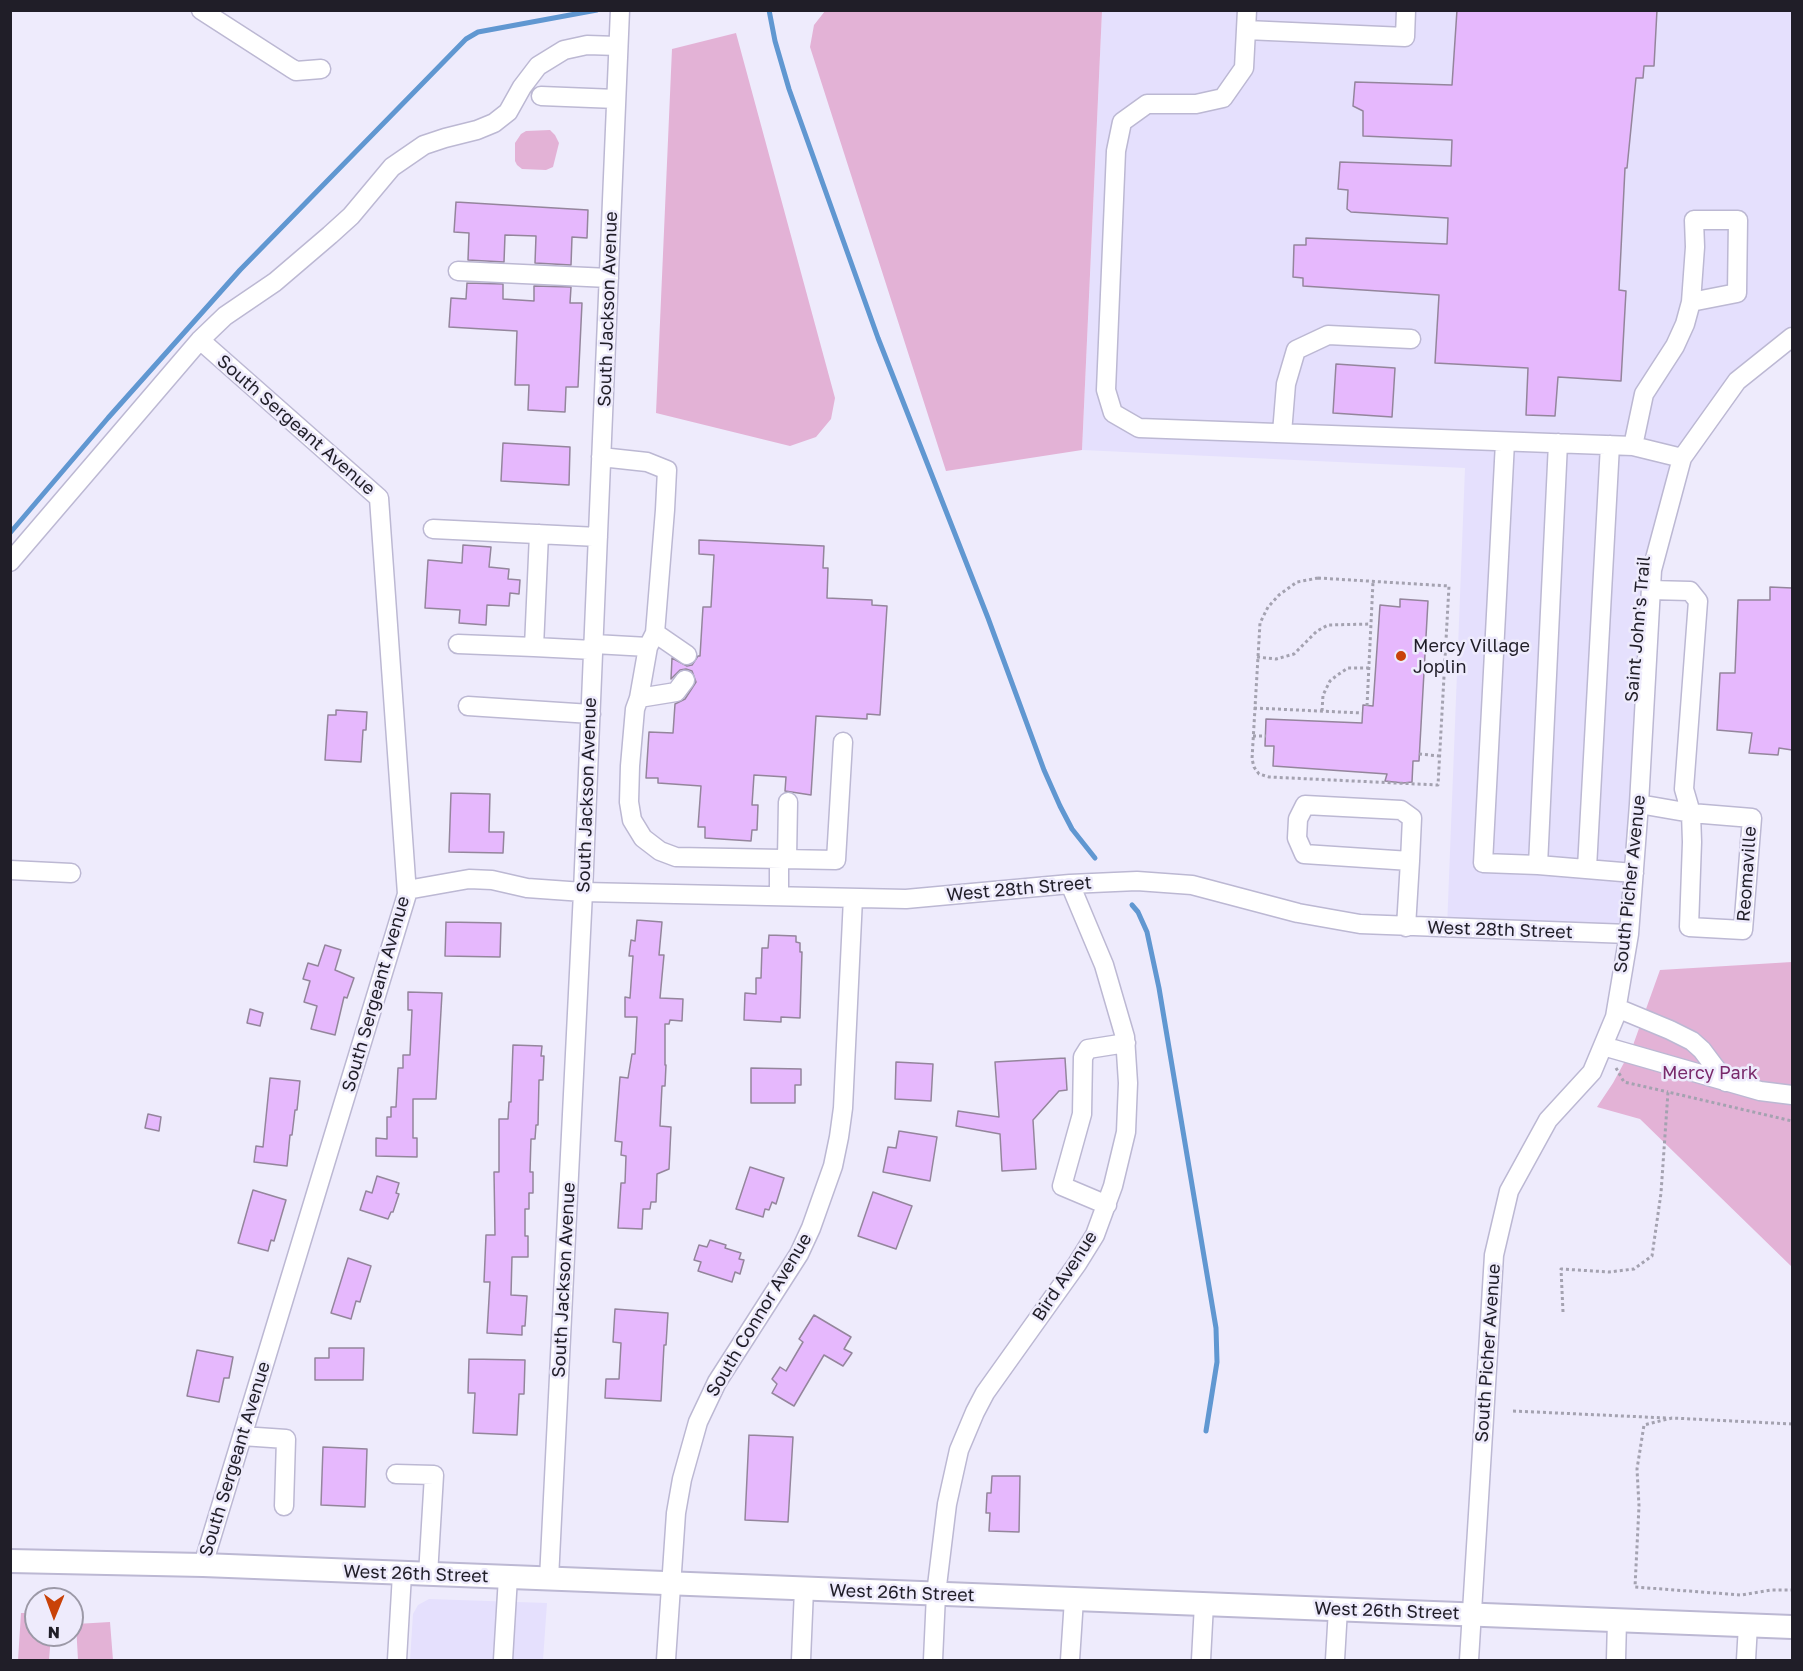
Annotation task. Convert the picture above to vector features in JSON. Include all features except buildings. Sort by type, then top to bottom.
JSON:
[{"type":"main road","name":"West 26th Street","points":[[10,1561],[203,1565],[1792,1627]]},
{"type":"street","points":[[201,10],[296,71],[321,69]]},
{"type":"street","name":"South Jackson Avenue","points":[[549,1579],[584,892],[620,10]]},
{"type":"street","points":[[1247,10],[1244,68],[1223,98],[1196,104],[1147,104],[1122,122],[1116,150],[1106,390],[1113,413],[1139,428],[1633,446],[1682,458]]},
{"type":"street","points":[[1246,30],[1405,37],[1406,10]]},
{"type":"street","points":[[10,562],[200,340],[225,316],[275,282],[330,235],[351,216],[392,167],[424,145],[494,123],[508,112],[522,87],[538,66],[564,50],[587,45],[618,46]]},
{"type":"street","points":[[541,96],[616,99]]},
{"type":"street","points":[[1633,446],[1644,394],[1675,346],[1685,324],[1691,302],[1695,247],[1694,220],[1738,220],[1737,293],[1691,302]]},
{"type":"street","points":[[458,271],[609,278]]},
{"type":"street","points":[[1282,433],[1286,384],[1296,350],[1328,335],[1411,339]]},
{"type":"street","name":"South Picher Avenue","points":[[1469,1660],[1494,1255],[1509,1191],[1548,1120],[1592,1072],[1617,1008],[1629,934],[1634,873],[1652,570],[1682,458],[1737,381],[1792,337]]},
{"type":"street","name":"South Sergeant Avenue","points":[[200,340],[379,498],[407,890],[203,1565]]},
{"type":"street","points":[[1505,442],[1483,862],[1634,873]]},
{"type":"street","points":[[1538,865],[1558,443]]},
{"type":"street","points":[[1587,868],[1610,446]]},
{"type":"street","points":[[602,457],[647,462],[667,470],[651,640],[635,709],[629,802],[632,820],[643,838],[660,851],[676,857],[836,860],[843,742]]},
{"type":"street","points":[[433,529],[598,537]]},
{"type":"street","points":[[534,647],[539,534]]},
{"type":"street","name":"Reomaville","points":[[1639,804],[1690,813],[1752,818],[1743,930],[1689,927],[1692,842],[1690,813],[1684,789],[1698,601],[1690,591],[1651,590]]},
{"type":"street","points":[[458,644],[594,647],[651,640],[687,655]]},
{"type":"street","points":[[639,698],[676,692],[685,680]]},
{"type":"street","points":[[468,706],[591,714]]},
{"type":"street","points":[[779,896],[788,802]]},
{"type":"street","points":[[1406,927],[1410,861],[1412,818],[1401,810],[1305,805],[1298,819],[1296,838],[1304,854],[1410,861]]},
{"type":"street","points":[[10,870],[71,873]]},
{"type":"street","name":"West 28th Street","points":[[407,890],[469,879],[492,880],[527,888],[584,892],[906,899],[1070,884],[1137,881],[1192,885],[1298,913],[1360,924],[1629,934]]},
{"type":"street","name":"Bird Avenue","points":[[933,1660],[936,1594],[947,1504],[952,1477],[967,1430],[985,1393],[1095,1235],[1121,1160],[1126,1132],[1128,1083],[1125,1043],[1116,1002],[1104,965],[1070,884]]},
{"type":"street","name":"South Connor Avenue","points":[[666,1660],[670,1584],[679,1495],[698,1422],[717,1382],[799,1254],[811,1228],[832,1166],[843,1108],[853,898]]},
{"type":"street","points":[[1617,1008],[1692,1041],[1702,1050],[1726,1082]]},
{"type":"street","points":[[1107,1205],[1062,1186],[1082,1113],[1083,1057],[1088,1049],[1125,1043]]},
{"type":"street","points":[[1603,1046],[1760,1091],[1792,1095]]},
{"type":"street","points":[[242,1436],[286,1439],[284,1506]]},
{"type":"street","points":[[396,1474],[434,1474],[428,1575]]},
{"type":"street","points":[[397,1660],[402,1574]]},
{"type":"street","points":[[503,1660],[508,1577]]},
{"type":"street","points":[[801,1660],[804,1589]]},
{"type":"street","points":[[1070,1660],[1074,1599]]},
{"type":"street","points":[[1201,1660],[1204,1604]]},
{"type":"street","points":[[1335,1660],[1338,1609]]},
{"type":"street","points":[[1616,1660],[1617,1620]]},
{"type":"street","points":[[1746,1660],[1748,1625]]},
{"type":"path","points":[[1318,578],[1373,581],[1449,586],[1438,785],[1269,777],[1259,774],[1252,759],[1254,708],[1260,623],[1268,607],[1279,594],[1297,582],[1318,578]]},
{"type":"path","points":[[1367,706],[1373,581]]},
{"type":"path","points":[[1257,657],[1276,659],[1294,654],[1317,631],[1328,625],[1371,624]]},
{"type":"path","points":[[1322,711],[1323,695],[1330,681],[1348,668],[1369,669]]},
{"type":"path","points":[[1254,708],[1362,713]]},
{"type":"path","points":[[1253,736],[1266,736]]},
{"type":"path","points":[[1419,754],[1440,756]]},
{"type":"path","points":[[1603,1046],[1624,1082],[1792,1121]]},
{"type":"path","points":[[1563,1312],[1561,1269],[1609,1272],[1635,1269],[1652,1256],[1658,1230],[1668,1092]]},
{"type":"path","points":[[1513,1411],[1792,1424]]},
{"type":"path","points":[[1672,1418],[1644,1425],[1637,1469],[1639,1506],[1635,1587],[1741,1595],[1771,1590],[1792,1590]]},
{"type":"shaded area","points":[[1102,11],[1792,11],[1792,337],[1737,381],[1682,458],[1652,570],[1629,934],[1447,928],[1465,468],[1082,450]]},
{"type":"shaded area","points":[[429,1599],[547,1603],[543,1660],[410,1660],[413,1614],[418,1605]]},
{"type":"green space","points":[[825,11],[1102,11],[1082,450],[946,471],[810,47],[814,25]]},
{"type":"green space","points":[[736,33],[835,398],[831,419],[816,437],[790,446],[656,413],[672,49]]},
{"type":"green space","points":[[550,130],[559,143],[553,167],[546,170],[522,169],[517,165],[515,143],[521,134],[526,131]]},
{"type":"green space","name":"Mercy Park","points":[[1792,962],[1792,1267],[1640,1119],[1597,1107],[1632,1048],[1660,970]]},
{"type":"green space","points":[[21,1613],[24,1613],[24,1647],[50,1647],[49,1660],[18,1660]]},
{"type":"green space","points":[[110,1622],[113,1660],[78,1660],[77,1647],[84,1647],[84,1624]]},
{"type":"waterway","points":[[10,533],[108,418],[240,270],[466,39],[478,32],[597,10]]},
{"type":"waterway","points":[[769,10],[789,89],[878,338],[988,618],[1044,770],[1072,829],[1095,858]]},
{"type":"waterway","points":[[1132,905],[1138,912],[1147,932],[1159,988],[1216,1328],[1217,1362],[1206,1431]]},
{"type":"place","name":"Mercy Village Joplin","points":[[1401,656]]}]
